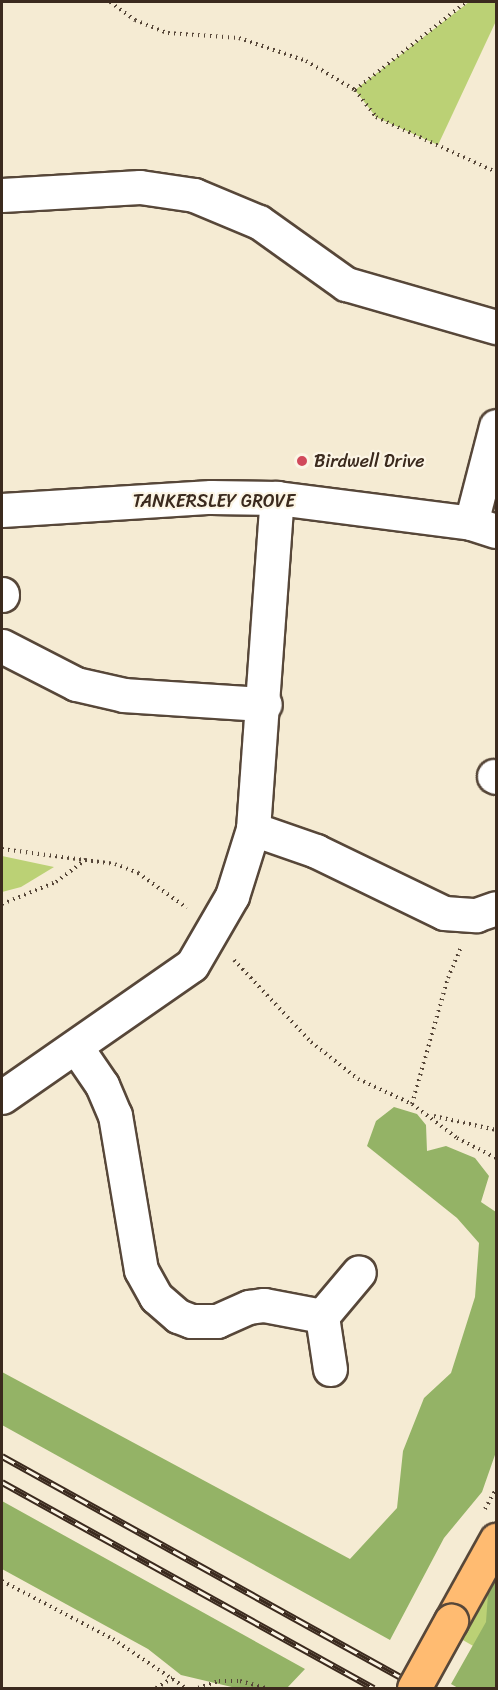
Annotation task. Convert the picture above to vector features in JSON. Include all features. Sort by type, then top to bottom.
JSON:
[{"type":"main road","points":[[414,1689],[496,1540]]},
{"type":"street","points":[[2,195],[140,187],[194,195],[259,222],[345,284],[496,327]]},
{"type":"street","points":[[484,527],[496,426]]},
{"type":"street","points":[[2,1097],[169,983],[201,955],[232,896],[253,829],[264,704],[277,498]]},
{"type":"street","name":"TANKERSLEY GROVE","points":[[2,510],[143,501],[277,498],[484,527]]},
{"type":"street","points":[[2,646],[76,684],[124,694],[264,704]]},
{"type":"street","points":[[253,829],[316,851],[444,913],[486,912]]},
{"type":"street","points":[[76,1047],[102,1085],[115,1115],[141,1270],[156,1297],[191,1322],[217,1321],[249,1307],[264,1305],[322,1316]]},
{"type":"street","points":[[330,1369],[322,1316],[359,1272]]},
{"type":"path","points":[[110,2],[135,20],[168,33],[238,38],[306,60],[355,90],[376,117],[496,172]]},
{"type":"path","points":[[355,90],[466,2]]},
{"type":"path","points":[[2,849],[86,859],[138,873],[192,914]]},
{"type":"path","points":[[2,904],[46,887],[86,859]]},
{"type":"path","points":[[412,1104],[448,978],[486,912]]},
{"type":"path","points":[[233,959],[311,1042],[358,1079],[433,1116],[457,1138],[496,1158]]},
{"type":"path","points":[[433,1116],[496,1130]]},
{"type":"path","points":[[2,1581],[113,1639],[174,1677],[186,1689]]},
{"type":"path","points":[[156,1689],[174,1677]]},
{"type":"path","points":[[198,1689],[219,1681],[240,1681],[267,1689]]},
{"type":"green space","points":[[469,2],[496,2],[496,21],[438,145],[376,117],[355,90]]},
{"type":"green space","points":[[2,856],[54,867],[21,887],[2,892]]},
{"type":"green space","points":[[394,1107],[417,1114],[426,1125],[427,1151],[446,1146],[475,1158],[489,1176],[481,1202],[496,1212],[496,1452],[482,1492],[444,1538],[390,1640],[2,1425],[2,1372],[350,1559],[397,1508],[403,1451],[424,1398],[451,1373],[475,1297],[479,1243],[457,1218],[367,1146],[376,1121]]},
{"type":"green space","points":[[2,1501],[305,1669],[287,1688],[236,1688],[181,1675],[148,1649],[2,1569]]},
{"type":"green space","points":[[496,1554],[496,1688],[458,1688],[451,1684],[486,1622],[490,1566]]},
{"type":"green space","points":[[496,1565],[496,1659],[447,1631]]},
{"type":"railway","points":[[2,1456],[420,1688]]},
{"type":"railway","points":[[2,1482],[374,1688]]},
{"type":"place","name":"Birdwell Drive","points":[[302,461]]}]
